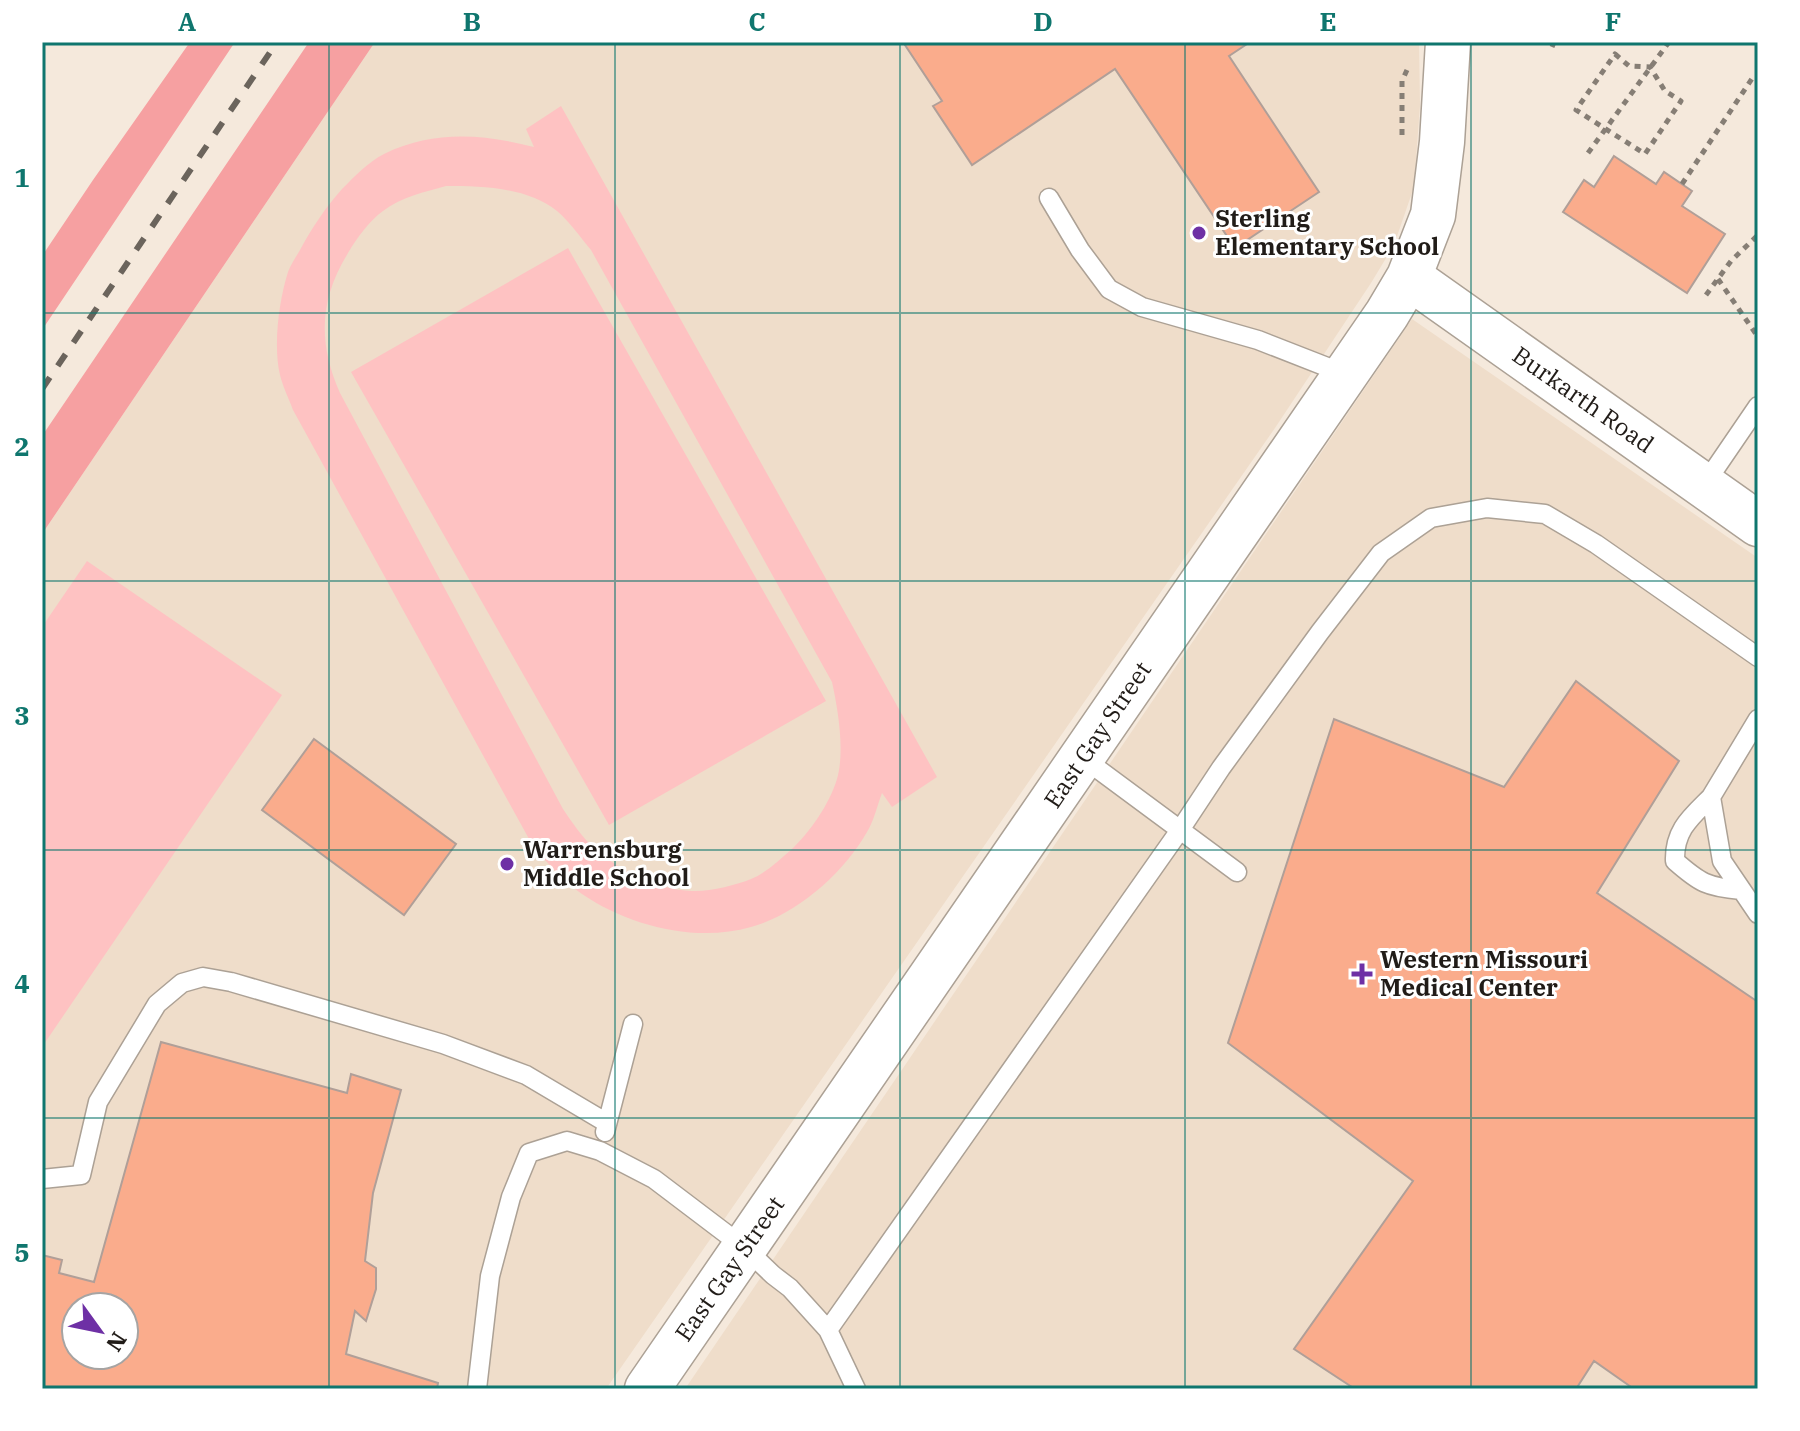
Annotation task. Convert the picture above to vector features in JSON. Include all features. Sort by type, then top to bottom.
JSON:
[{"type":"main road","name":"East Gay Street","points":[[647,1389],[1083,758],[1387,314],[1409,277],[1433,215],[1442,142],[1430,52]]},
{"type":"main road","name":"Burkarth Road","points":[[1409,277],[1758,524]]},
{"type":"lane","points":[[1049,198],[1080,250],[1109,289],[1142,307],[1258,340],[1345,374]]},
{"type":"lane","points":[[1704,485],[1758,406]]},
{"type":"lane","points":[[828,1330],[1221,768],[1381,553],[1431,518],[1487,508],[1545,514],[1596,544],[1758,657]]},
{"type":"lane","points":[[1741,890],[1717,888],[1697,880],[1675,861],[1675,845],[1687,821],[1711,797],[1758,719]]},
{"type":"lane","points":[[1083,758],[1237,872]]},
{"type":"lane","points":[[1711,797],[1722,861],[1758,914]]},
{"type":"lane","points":[[42,1179],[81,1175],[98,1102],[157,1004],[182,983],[203,977],[231,982],[457,1049],[526,1075],[607,1123]]},
{"type":"lane","points":[[600,1151],[633,1024]]},
{"type":"lane","points":[[477,1389],[490,1276],[511,1197],[529,1153],[567,1141],[600,1151],[654,1179],[745,1248],[790,1288],[828,1330],[856,1389]]},
{"type":"path","points":[[1588,153],[1669,42]]},
{"type":"path","points":[[1402,143],[1402,81],[1430,52]]},
{"type":"path","points":[[1615,54],[1629,66],[1650,67],[1665,91],[1681,101],[1645,154],[1576,110],[1615,54]]},
{"type":"path","points":[[1682,184],[1753,77]]},
{"type":"path","points":[[1706,295],[1731,261],[1758,235]]},
{"type":"path","points":[[1718,279],[1758,337]]},
{"type":"shaded area","points":[[190,42],[235,42],[42,330],[42,256]]},
{"type":"shaded area","points":[[309,42],[375,42],[42,534],[42,436]]},
{"type":"shaded area","name":"Warrensburg Middle School","points":[[375,42],[1419,42],[1420,105],[1414,187],[1394,245],[1275,428],[606,1389],[42,1389],[42,534]]},
{"type":"shaded area","points":[[561,106],[937,777],[892,807],[882,793],[867,832],[832,877],[785,913],[751,927],[708,933],[686,932],[620,915],[582,894],[534,848],[293,410],[281,379],[277,337],[288,272],[314,226],[342,189],[372,161],[402,146],[440,138],[477,137],[534,147],[526,129]],"holes":[[[446,186],[489,188],[532,197],[557,211],[591,250],[832,682],[841,744],[834,789],[818,818],[798,843],[772,866],[751,879],[706,890],[665,887],[626,871],[585,838],[563,809],[340,393],[325,339],[327,305],[338,270],[359,236],[378,215],[405,199]]]},
{"type":"shaded area","points":[[568,248],[826,701],[609,825],[351,372]]},
{"type":"shaded area","name":"Western Missouri Medical Center","points":[[1412,319],[1758,558],[1758,1389],[685,1389]]},
{"type":"shaded area","points":[[87,561],[282,695],[42,1047],[42,627]]},
{"type":"building","points":[[903,42],[1250,42],[1229,56],[1319,192],[1235,248],[1115,69],[972,165],[933,106],[942,101]]},
{"type":"building","points":[[1614,156],[1656,184],[1664,172],[1692,191],[1682,206],[1725,234],[1687,293],[1563,212],[1584,180],[1594,187]]},
{"type":"building","points":[[1576,681],[1679,761],[1597,893],[1758,1002],[1758,1389],[1634,1389],[1594,1361],[1576,1389],[1355,1389],[1294,1349],[1413,1181],[1228,1043],[1334,719],[1504,787]]},
{"type":"building","points":[[314,739],[456,844],[404,915],[262,810]]},
{"type":"building","points":[[161,1042],[347,1093],[351,1074],[401,1090],[373,1193],[365,1261],[376,1268],[376,1289],[366,1321],[355,1311],[346,1354],[438,1383],[437,1389],[42,1389],[42,1255],[62,1260],[59,1273],[94,1282]]},
{"type":"railway","points":[[42,389],[277,42]]},
{"type":"place","name":"Sterling Elementary School","points":[[1199,233]]},
{"type":"place","name":"Warrensburg Middle School","points":[[507,864]]},
{"type":"place","name":"Western Missouri Medical Center","points":[[1362,974]]}]
